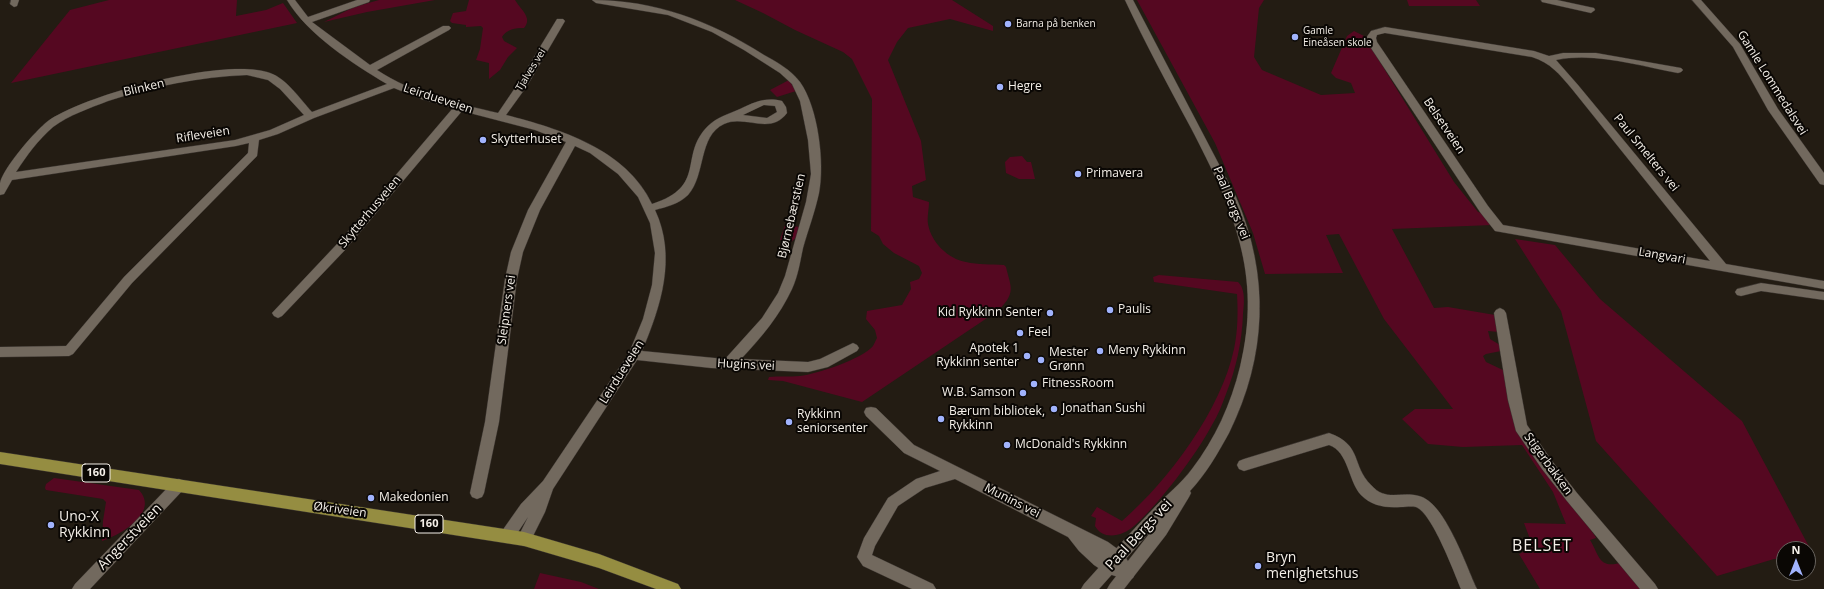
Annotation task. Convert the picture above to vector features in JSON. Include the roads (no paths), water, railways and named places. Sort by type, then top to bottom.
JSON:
[{"type":"main road","name":"Økriveien","points":[[0,458],[524,539],[591,557],[673,589]]},
{"type":"street","name":"Leirdueveien","points":[[291,0],[306,21],[319,33],[369,70],[394,85],[460,107],[549,131],[574,140],[597,152],[613,164],[632,183],[650,208],[660,245],[661,277],[650,320],[634,355],[548,485],[526,508],[508,536]]},
{"type":"street","points":[[306,21],[366,0]]},
{"type":"street","name":"Bjørnebærstien","points":[[596,0],[655,9],[672,13],[702,24],[747,48],[777,67],[796,84],[803,95],[810,121],[816,173],[811,202],[791,274],[785,292],[754,339],[728,364]]},
{"type":"street","name":"Paal Bergs vei","points":[[1089,589],[1189,483],[1198,472],[1217,441],[1244,384],[1253,338],[1256,308],[1254,281],[1248,247],[1240,220],[1230,195],[1208,148],[1129,0]]},
{"type":"street","points":[[1544,0],[1591,10]]},
{"type":"street","name":"Gamle Lommedalsvei","points":[[1696,0],[1737,46],[1773,110],[1824,182]]},
{"type":"street","name":"Tjalves vei","points":[[500,118],[522,86],[560,21]]},
{"type":"street","points":[[369,70],[446,28]]},
{"type":"street","name":"Paul Smelters vei","points":[[1371,38],[1374,33],[1385,30],[1396,31],[1515,50],[1548,59],[1557,66],[1575,87],[1722,267]]},
{"type":"street","name":"Belsetveien","points":[[1371,38],[1372,42],[1499,228]]},
{"type":"street","name":"Paul Smelters vei","points":[[1548,59],[1559,56],[1575,55],[1605,58],[1678,70]]},
{"type":"street","name":"Blinken","points":[[0,191],[23,152],[52,123],[67,113],[106,97],[152,86],[234,72],[251,72],[268,75],[278,83],[310,116]]},
{"type":"street","name":"Rifleveien","points":[[8,177],[211,147],[254,138],[394,85]]},
{"type":"street","name":"Skytterhusveien","points":[[278,313],[345,242],[460,107]]},
{"type":"street","points":[[650,208],[675,198],[684,192],[692,178],[705,136],[718,122],[730,117]]},
{"type":"street","points":[[0,352],[69,351],[128,280],[253,154],[254,138]]},
{"type":"street","name":"Sleipners vei","points":[[477,493],[492,422],[511,279],[517,252],[534,210],[574,140]]},
{"type":"street","name":"Langvari","points":[[1499,228],[1722,267],[1823,289]]},
{"type":"street","points":[[1741,292],[1761,287],[1823,289]]},
{"type":"street","name":"Stigerbakken","points":[[1500,313],[1515,405],[1521,427],[1547,465],[1572,497],[1650,589]]},
{"type":"street","name":"Hugins vei","points":[[634,355],[728,364],[808,367],[823,363],[853,348]]},
{"type":"street","name":"Munins vei","points":[[871,412],[889,432],[909,449],[1070,531],[1094,556],[1113,563],[1128,573]]},
{"type":"street","points":[[1244,465],[1329,440],[1338,442],[1344,449],[1364,488],[1371,494],[1382,502],[1416,502],[1426,506],[1440,526],[1469,589]]},
{"type":"street","points":[[928,589],[868,561],[864,557],[876,529],[893,502],[921,483],[949,475],[954,471]]},
{"type":"street","name":"Paal Bergs vei","points":[[1115,589],[1150,548],[1172,515],[1189,483]]},
{"type":"street","name":"Angerstveien","points":[[80,589],[179,485]]},
{"type":"street","name":"Leirdueveien","points":[[524,539],[538,512],[548,485]]},
{"type":"place","name":"Barna på benken","points":[[1008,24]]},
{"type":"place","name":"Gamle Eineåsen skole","points":[[1295,37]]},
{"type":"place","name":"Hegre","points":[[1000,87]]},
{"type":"place","name":"Skytterhuset","points":[[483,140]]},
{"type":"place","name":"Primavera","points":[[1078,174]]},
{"type":"place","name":"Paulis","points":[[1110,310]]},
{"type":"place","name":"Kid Rykkinn Senter","points":[[1050,313]]},
{"type":"place","name":"Feel","points":[[1020,333]]},
{"type":"place","name":"Meny Rykkinn","points":[[1100,351]]},
{"type":"place","name":"Apotek 1 Rykkinn senter","points":[[1027,356]]},
{"type":"place","name":"Mester Grønn","points":[[1041,360]]},
{"type":"place","name":"FitnessRoom","points":[[1034,384]]},
{"type":"place","name":"W.B. Samson","points":[[1023,393]]},
{"type":"place","name":"Jonathan Sushi","points":[[1054,409]]},
{"type":"place","name":"Bærum bibliotek, Rykkinn","points":[[941,419]]},
{"type":"place","name":"Rykkinn seniorsenter","points":[[789,422]]},
{"type":"place","name":"McDonald's Rykkinn","points":[[1007,445]]},
{"type":"place","name":"Makedonien","points":[[371,498]]},
{"type":"place","name":"Uno-X Rykkinn","points":[[51,525]]},
{"type":"place","name":"Bryn menighetshus","points":[[1258,566]]},
{"type":"district","name":"BELSET","points":[[1542,546]]}]
